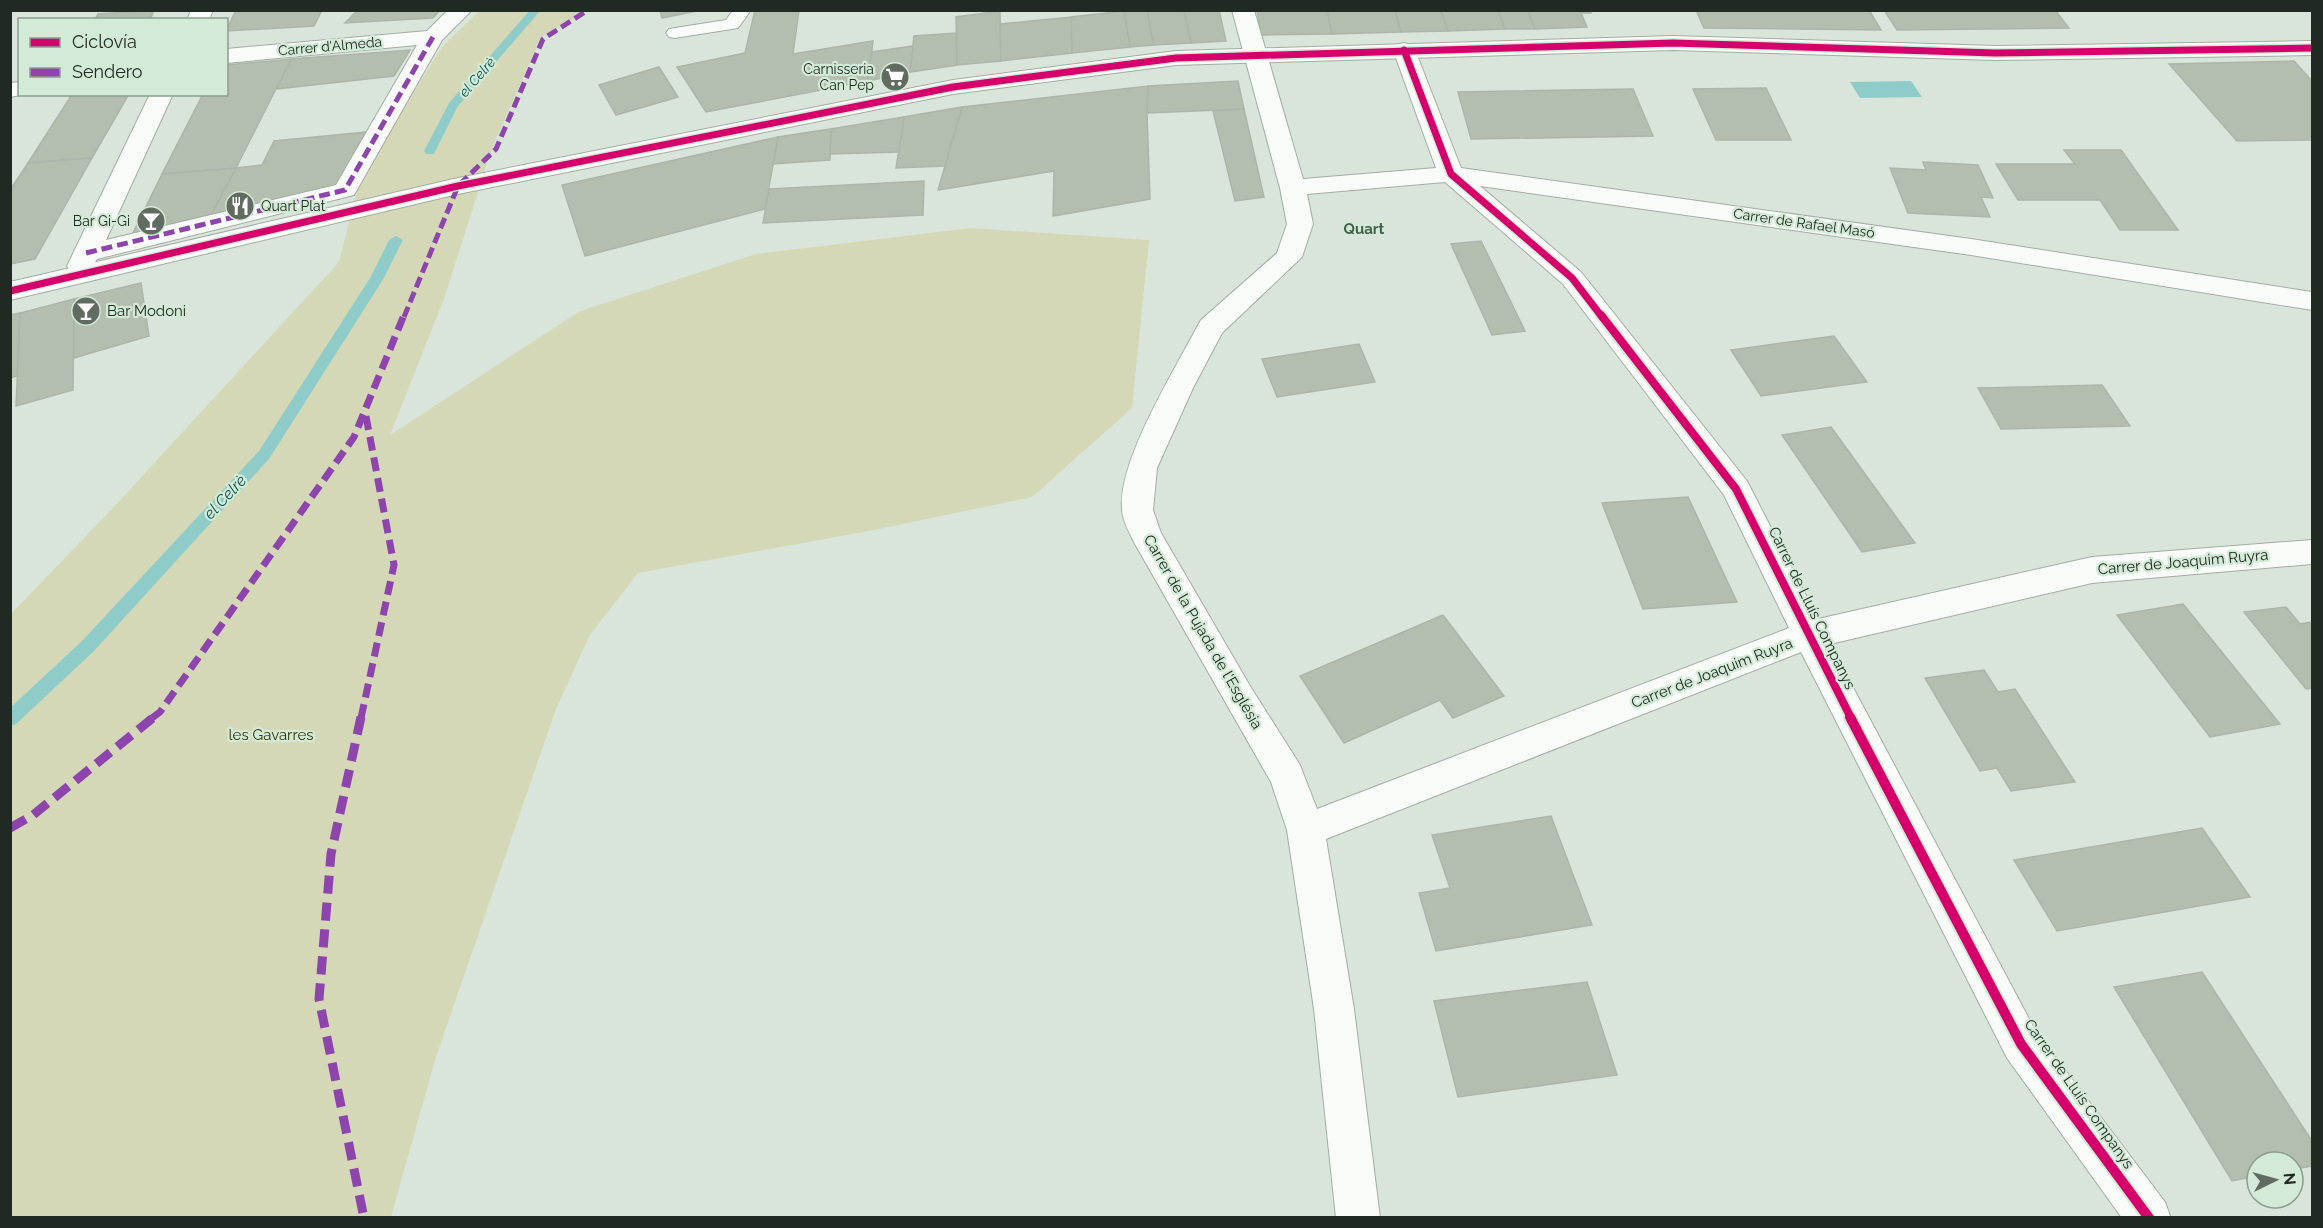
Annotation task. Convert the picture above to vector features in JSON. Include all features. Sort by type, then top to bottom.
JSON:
[{"type":"street","points":[[10,291],[81,264],[345,190],[433,37],[461,10]]},
{"type":"street","name":"Carrer de la Pujada de l'Església","points":[[1243,10],[1293,188],[1300,224],[1289,256],[1211,327],[1179,388],[1142,468],[1137,510],[1146,535],[1238,696],[1287,776],[1306,830],[1334,1009],[1358,1218]]},
{"type":"street","name":"Carrer d'Almeda","points":[[228,56],[433,37]]},
{"type":"street","points":[[81,264],[480,181],[953,87],[1176,58],[1673,43],[1995,52],[2313,48]]},
{"type":"street","name":"Carrer de Lluís Companys","points":[[1404,50],[1451,174],[1572,278],[1736,489],[2021,1044],[2149,1218]]},
{"type":"street","points":[[81,264],[161,96]]},
{"type":"street","name":"Carrer de Rafael Masó","points":[[1293,188],[1451,174],[1971,247],[2313,301]]},
{"type":"street","name":"Carrer de Joaquim Ruyra","points":[[1306,830],[1809,635],[2092,570],[2313,552]]},
{"type":"lane","points":[[675,33],[732,24],[742,10]]},
{"type":"green space","name":"les Gavarres","points":[[479,11],[587,11],[541,37],[492,148],[444,299],[390,435],[580,311],[756,254],[971,228],[1149,240],[1132,408],[1032,497],[874,530],[638,573],[590,635],[556,709],[435,1060],[391,1217],[11,1217],[10,615],[112,509],[339,262],[360,179],[442,47]]},
{"type":"water","points":[[1911,81],[1922,97],[1860,98],[1850,82]]},
{"type":"building","points":[[154,10],[151,18],[96,18],[98,14]]},
{"type":"building","points":[[236,10],[322,10],[314,26],[228,31]]},
{"type":"building","points":[[358,10],[440,10],[433,18],[345,23]]},
{"type":"building","points":[[660,10],[702,10],[662,18]]},
{"type":"building","points":[[755,10],[799,10],[793,54],[873,41],[868,81],[706,112],[677,67],[745,53]]},
{"type":"building","points":[[1124,10],[1147,10],[1153,45],[1130,47]]},
{"type":"building","points":[[1147,10],[1184,10],[1191,43],[1153,45]]},
{"type":"building","points":[[1184,10],[1219,10],[1226,41],[1191,43]]},
{"type":"building","points":[[1257,10],[1327,10],[1332,34],[1261,35]]},
{"type":"building","points":[[1327,10],[1395,10],[1401,32],[1332,34]]},
{"type":"building","points":[[1395,10],[1441,10],[1448,31],[1401,32]]},
{"type":"building","points":[[1441,10],[1498,10],[1505,29],[1448,31]]},
{"type":"building","points":[[1498,10],[1528,10],[1535,29],[1505,29]]},
{"type":"building","points":[[1528,10],[1589,10],[1591,13],[1581,13],[1587,27],[1535,29]]},
{"type":"building","points":[[1696,10],[1869,10],[1881,30],[1704,28]]},
{"type":"building","points":[[1884,10],[2055,10],[2069,28],[1897,30]]},
{"type":"building","points":[[1000,11],[1001,61],[957,65],[956,17]]},
{"type":"building","points":[[1124,11],[1130,47],[1072,53],[1071,17]]},
{"type":"building","points":[[1071,17],[1072,53],[1001,61],[1000,24]]},
{"type":"building","points":[[956,33],[957,65],[910,72],[914,36]]},
{"type":"building","points":[[913,46],[910,72],[868,81],[872,52]]},
{"type":"building","points":[[410,50],[394,76],[276,89],[291,59]]},
{"type":"building","points":[[291,59],[236,168],[162,174],[202,96],[228,96],[228,65]]},
{"type":"building","points":[[2294,61],[2312,81],[2312,140],[2237,141],[2169,64]]},
{"type":"building","points":[[659,67],[678,97],[616,115],[599,85]]},
{"type":"building","points":[[1238,81],[1244,109],[1147,113],[1148,86]]},
{"type":"building","points":[[1148,86],[1150,199],[1053,216],[1054,171],[938,190],[962,107]]},
{"type":"building","points":[[1766,88],[1791,140],[1716,140],[1693,89]]},
{"type":"building","points":[[1633,89],[1653,136],[1471,139],[1458,92]]},
{"type":"building","points":[[71,96],[128,96],[92,158],[28,163]]},
{"type":"building","points":[[962,107],[945,166],[896,168],[904,117]]},
{"type":"building","points":[[1244,109],[1264,197],[1235,201],[1213,111]]},
{"type":"building","points":[[904,117],[899,152],[830,154],[831,129]]},
{"type":"building","points":[[831,129],[830,160],[773,164],[778,137]]},
{"type":"building","points":[[367,132],[334,190],[209,219],[236,168],[262,165],[274,141]]},
{"type":"building","points":[[778,137],[765,209],[585,256],[562,185]]},
{"type":"building","points":[[2064,150],[2121,150],[2178,230],[2120,230],[2100,200],[2018,200],[1996,164],[2075,164]]},
{"type":"building","points":[[92,158],[35,259],[10,264],[10,190],[28,163]]},
{"type":"building","points":[[1923,162],[1978,165],[1993,198],[1981,197],[1990,217],[1908,213],[1890,168],[1926,170]]},
{"type":"building","points":[[236,168],[209,219],[131,237],[162,174]]},
{"type":"building","points":[[924,181],[923,215],[763,223],[769,189]]},
{"type":"building","points":[[1481,241],[1525,331],[1492,335],[1451,244]]},
{"type":"building","points":[[141,283],[149,336],[74,358],[74,299]]},
{"type":"building","points":[[74,299],[73,390],[16,406],[20,313]]},
{"type":"building","points":[[20,313],[17,376],[10,378],[10,315]]},
{"type":"building","points":[[1834,336],[1867,382],[1761,396],[1731,350]]},
{"type":"building","points":[[1359,344],[1375,382],[1277,397],[1262,359]]},
{"type":"building","points":[[2102,385],[2130,426],[2001,429],[1978,388]]},
{"type":"building","points":[[1831,427],[1915,543],[1862,552],[1782,435]]},
{"type":"building","points":[[1688,497],[1737,602],[1643,609],[1602,503]]},
{"type":"building","points":[[2183,604],[2280,724],[2210,737],[2117,615]]},
{"type":"building","points":[[2286,607],[2300,624],[2312,622],[2312,688],[2306,689],[2244,612]]},
{"type":"building","points":[[1443,615],[1504,696],[1453,718],[1440,700],[1344,743],[1300,676]]},
{"type":"building","points":[[1984,670],[1998,692],[2015,689],[2075,782],[2011,791],[1997,768],[1980,771],[1925,678]]},
{"type":"building","points":[[1551,816],[1592,925],[1436,951],[1419,893],[1450,888],[1432,835]]},
{"type":"building","points":[[2202,828],[2250,897],[2057,931],[2014,860]]},
{"type":"building","points":[[2202,972],[2312,1141],[2312,1166],[2305,1167],[2305,1150],[2245,1150],[2245,1178],[2232,1181],[2114,987]]},
{"type":"building","points":[[1587,982],[1617,1075],[1458,1097],[1434,1001]]},
{"type":"waterway","name":"el Celrè","points":[[430,151],[453,105],[536,10]]},
{"type":"waterway","name":"el Celrè","points":[[10,719],[88,646],[264,455],[377,278],[396,240]]},
{"type":"marked path","points":[[10,828],[33,815],[160,712],[354,437],[458,186],[496,149],[543,39],[588,10]]},
{"type":"marked path","points":[[86,253],[345,190],[433,37]]},
{"type":"marked path","points":[[364,1218],[319,999],[331,854],[394,565],[365,411]]},
{"type":"cycle path","points":[[10,291],[458,186],[953,87],[1176,58],[1673,43],[1995,53],[2312,48]]},
{"type":"cycle path","points":[[1404,50],[1451,174],[1572,278],[1736,489],[1842,701],[2021,1044],[2149,1218]]},
{"type":"place","name":"Carnisseria Can Pep","points":[[895,77]]},
{"type":"place","name":"Quart Plat","points":[[240,206]]},
{"type":"place","name":"Bar Gi-Gi","points":[[151,221]]},
{"type":"place","name":"Bar Modoni","points":[[86,311]]},
{"type":"district","name":"Quart","points":[[1364,229]]}]
